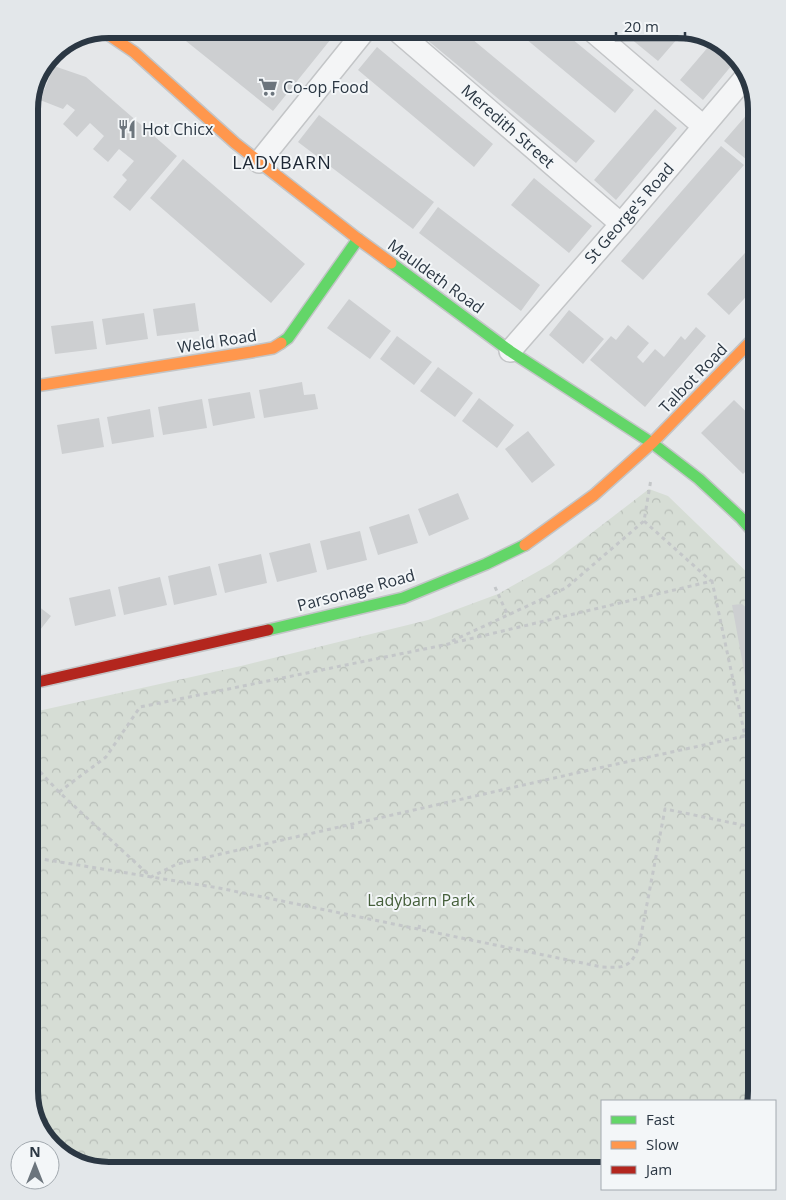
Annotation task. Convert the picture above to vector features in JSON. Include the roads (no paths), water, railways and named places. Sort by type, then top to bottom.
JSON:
[{"type":"street","name":"Mauldeth Road","points":[[113,38],[134,52],[259,162],[358,239],[510,351],[652,443],[699,478],[748,526]]},
{"type":"street","points":[[259,162],[359,38]]},
{"type":"street","name":"Meredith Street","points":[[405,38],[621,224]]},
{"type":"street","points":[[600,38],[703,126]]},
{"type":"street","name":"St George's Road","points":[[510,351],[743,80]]},
{"type":"street","name":"Weld Road","points":[[38,387],[273,348],[288,338],[358,239]]},
{"type":"street","name":"Talbot Road","points":[[652,443],[748,344]]},
{"type":"street","name":"Parsonage Road","points":[[37,682],[403,598],[486,564],[526,544],[594,495],[652,443]]},
{"type":"place","name":"Co-op Food","points":[[268,87]]},
{"type":"place","name":"Hot Chicx","points":[[127,129]]},
{"type":"district","name":"LADYBARN","points":[[282,163]]},
{"type":"park label","name":"Ladybarn Park","points":[[421,900]]}]
